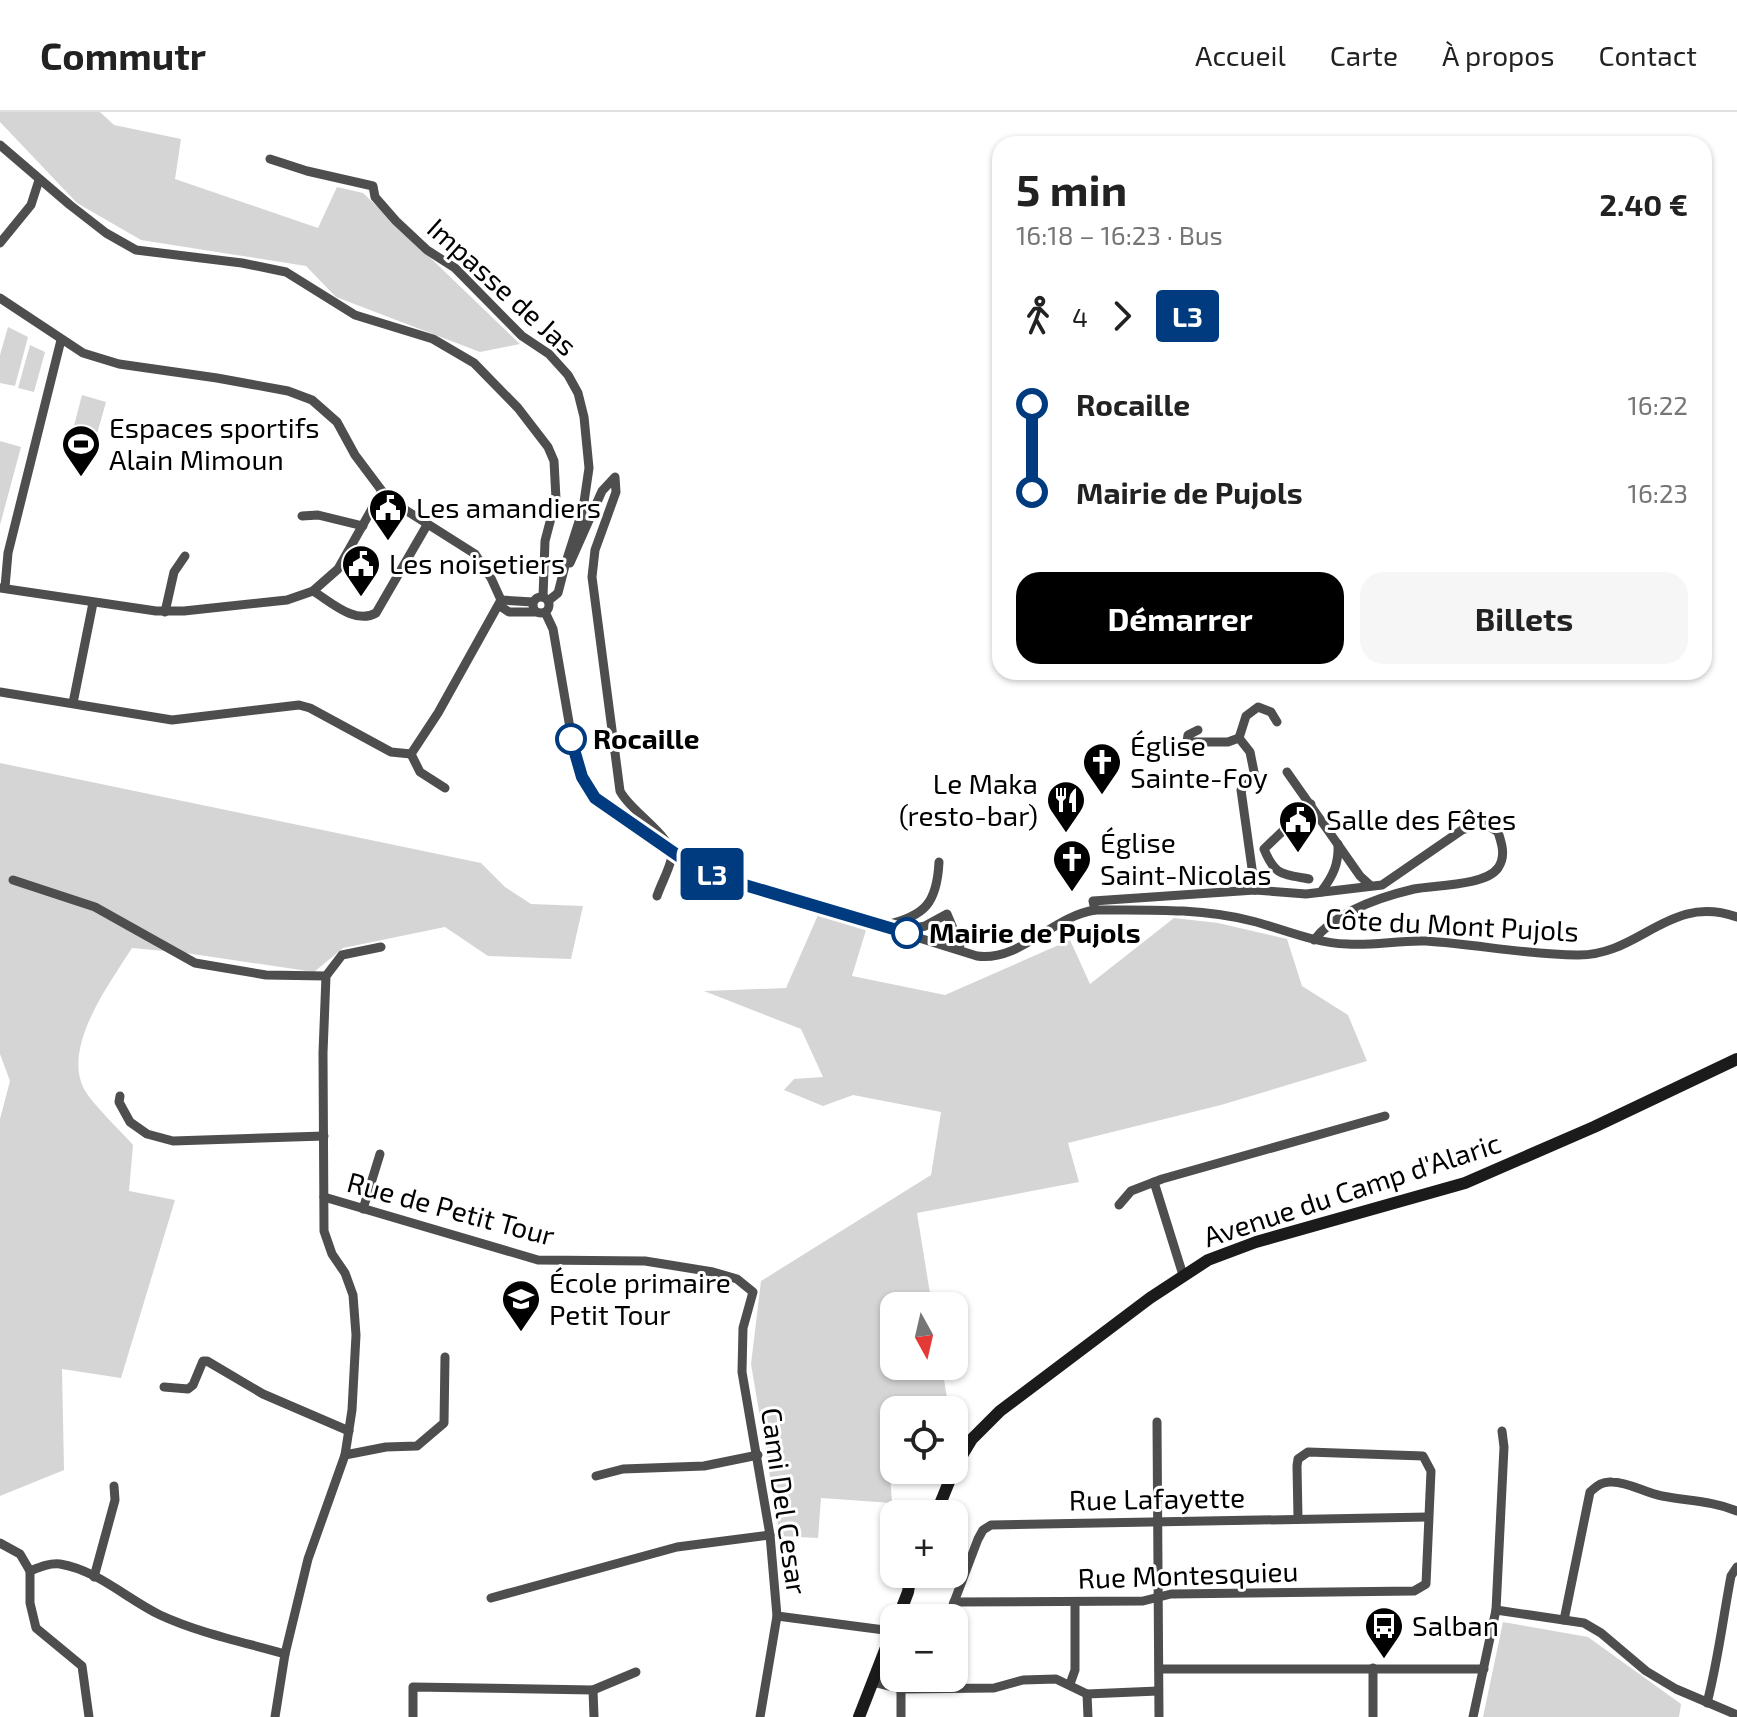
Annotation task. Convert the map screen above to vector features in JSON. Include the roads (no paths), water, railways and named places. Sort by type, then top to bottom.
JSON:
[{"type":"main road","name":"Avenue du Camp d'Alaric","points":[[942,1500],[955,1467],[972,1439],[1000,1411],[1183,1275],[1208,1260],[1256,1242],[1465,1183],[1594,1127],[1737,1059]]},
{"type":"main road","points":[[859,1717],[880,1662]]},
{"type":"street","points":[[0,145],[106,233],[136,250],[242,263],[286,272],[355,315],[433,339],[474,363],[518,408],[548,447],[554,461],[557,485],[545,541],[546,599],[549,606],[538,609],[500,603]]},
{"type":"street","name":"Impasse de Jas","points":[[270,159],[373,186],[375,197],[396,221],[427,250],[455,268],[522,336],[549,354],[568,375],[578,393],[584,417],[589,468],[583,509],[566,562]]},
{"type":"street","points":[[31,205],[39,180]]},
{"type":"street","points":[[0,243],[31,205],[53,192]]},
{"type":"street","points":[[0,298],[83,353],[119,364],[288,391],[312,400],[337,422],[355,455],[382,491],[396,504],[475,554],[491,578],[500,603],[438,713],[411,754]]},
{"type":"street","points":[[61,340],[2,588],[165,612],[287,600],[313,591],[338,569],[382,491]]},
{"type":"street","points":[[657,896],[672,857],[670,850],[670,844],[635,812],[620,791],[592,577],[595,550],[616,492],[615,477],[602,491],[570,563],[566,562],[558,593],[546,599],[538,597],[538,609],[553,629],[574,751],[582,777],[595,798],[670,850],[721,878],[977,956],[999,956],[1076,915],[1094,902],[1255,890],[1306,894],[1382,885],[1462,830],[1483,823],[1498,832],[1504,850],[1498,867],[1487,877],[1382,898],[1341,918],[1314,940]]},
{"type":"street","points":[[370,514],[396,504]]},
{"type":"street","points":[[302,516],[332,518],[363,526]]},
{"type":"street","points":[[313,591],[353,615],[369,617],[376,613],[427,525]]},
{"type":"street","points":[[165,612],[174,572],[185,556]]},
{"type":"street","points":[[73,703],[93,603]]},
{"type":"street","points":[[0,692],[172,720],[299,705],[391,752],[411,754]]},
{"type":"street","points":[[1239,738],[1246,716],[1258,707],[1271,712],[1277,722]]},
{"type":"street","points":[[1198,730],[1188,735],[1187,742],[1228,742],[1239,738]]},
{"type":"street","points":[[1239,738],[1250,752],[1255,777],[1241,790],[1255,890]]},
{"type":"street","points":[[411,754],[420,772],[445,788]]},
{"type":"street","points":[[1287,772],[1360,876],[1371,886]]},
{"type":"street","points":[[1309,879],[1280,874],[1270,864],[1264,849],[1311,804]]},
{"type":"street","points":[[1321,892],[1339,860],[1337,843]]},
{"type":"street","points":[[882,925],[906,920],[926,908],[936,892],[939,862]]},
{"type":"street","points":[[13,880],[95,907],[195,963],[266,975],[326,976]]},
{"type":"street","name":"Côte du Mont Pujols","points":[[1094,902],[1215,914],[1252,921],[1314,940],[1347,944],[1425,941],[1590,956],[1620,946],[1683,913],[1711,910],[1737,917]]},
{"type":"street","points":[[901,931],[925,926],[947,914],[959,949]]},
{"type":"street","points":[[275,1717],[285,1654],[308,1559],[345,1455],[356,1335],[353,1295],[324,1231],[326,976],[342,955],[381,947]]},
{"type":"street","points":[[120,1096],[119,1102],[130,1122],[147,1134],[173,1141],[324,1136]]},
{"type":"street","points":[[1119,1205],[1131,1191],[1154,1182],[1385,1116]]},
{"type":"street","points":[[363,1209],[380,1154]]},
{"type":"street","points":[[1154,1182],[1183,1275]]},
{"type":"street","name":"Rue de Petit Tour","points":[[324,1197],[538,1260],[645,1261],[713,1272],[737,1279],[753,1292]]},
{"type":"street","name":"Cami Del Cesar","points":[[753,1292],[743,1328],[742,1372],[770,1535],[777,1616],[760,1717]]},
{"type":"street","points":[[345,1455],[386,1447],[417,1446],[444,1423],[445,1357]]},
{"type":"street","points":[[164,1387],[188,1389],[193,1385],[203,1361],[207,1361],[263,1394],[349,1431]]},
{"type":"street","points":[[1157,1422],[1159,1717]]},
{"type":"street","points":[[1473,1717],[1496,1610],[1504,1447],[1502,1431]]},
{"type":"street","points":[[1298,1518],[1298,1459],[1315,1451],[1423,1456],[1431,1471],[1428,1517]]},
{"type":"street","points":[[596,1476],[623,1469],[704,1466],[758,1455]]},
{"type":"street","points":[[1564,1620],[1590,1492],[1598,1484],[1611,1481],[1659,1496],[1718,1503],[1737,1511]]},
{"type":"street","points":[[94,1577],[115,1500],[114,1486]]},
{"type":"street","name":"Rue Lafayette","points":[[954,1602],[978,1539],[983,1530],[991,1525],[1428,1517]]},
{"type":"street","name":"Rue Montesquieu","points":[[954,1602],[1143,1601],[1171,1594],[1414,1591],[1423,1587],[1427,1577],[1428,1517]]},
{"type":"street","points":[[491,1598],[677,1547],[770,1535]]},
{"type":"street","points":[[0,1543],[20,1554],[30,1571],[30,1603],[36,1628],[82,1666],[89,1717]]},
{"type":"street","points":[[30,1571],[48,1564],[61,1564],[94,1577],[159,1615],[285,1654]]},
{"type":"street","points":[[1707,1703],[1717,1664],[1731,1576],[1737,1567]]},
{"type":"street","points":[[1070,1684],[1075,1670],[1075,1602]]},
{"type":"street","points":[[1496,1610],[1584,1623],[1601,1633],[1646,1671],[1737,1715]]},
{"type":"street","points":[[777,1616],[880,1628]]},
{"type":"street","points":[[1373,1668],[1373,1717]]},
{"type":"street","points":[[1159,1669],[1484,1669]]},
{"type":"street","points":[[413,1717],[413,1687],[593,1690],[636,1672]]},
{"type":"street","points":[[968,1686],[1001,1688],[1028,1679],[1056,1679],[1087,1694],[1158,1691]]},
{"type":"street","points":[[872,1682],[880,1684]]},
{"type":"street","points":[[593,1690],[594,1717]]},
{"type":"street","points":[[901,1692],[901,1717]]},
{"type":"street","points":[[1087,1694],[1088,1717]]},
{"type":"place","name":"Espaces sportifs Alain Mimoun","points":[[81,478]]},
{"type":"place","name":"Les amandiers","points":[[388,542]]},
{"type":"place","name":"Les noisetiers","points":[[361,598]]},
{"type":"place","name":"Rocaille","points":[[571,739]]},
{"type":"place","name":"Église Sainte-Foy","points":[[1102,796]]},
{"type":"place","name":"Le Maka (resto-bar)","points":[[1066,834]]},
{"type":"place","name":"Salle des Fêtes","points":[[1298,854]]},
{"type":"place","name":"Église Saint-Nicolas","points":[[1072,893]]},
{"type":"place","name":"Mairie de Pujols","points":[[907,933]]},
{"type":"place","name":"École primaire Petit Tour","points":[[521,1333]]},
{"type":"place","name":"Salban","points":[[1384,1660]]}]
